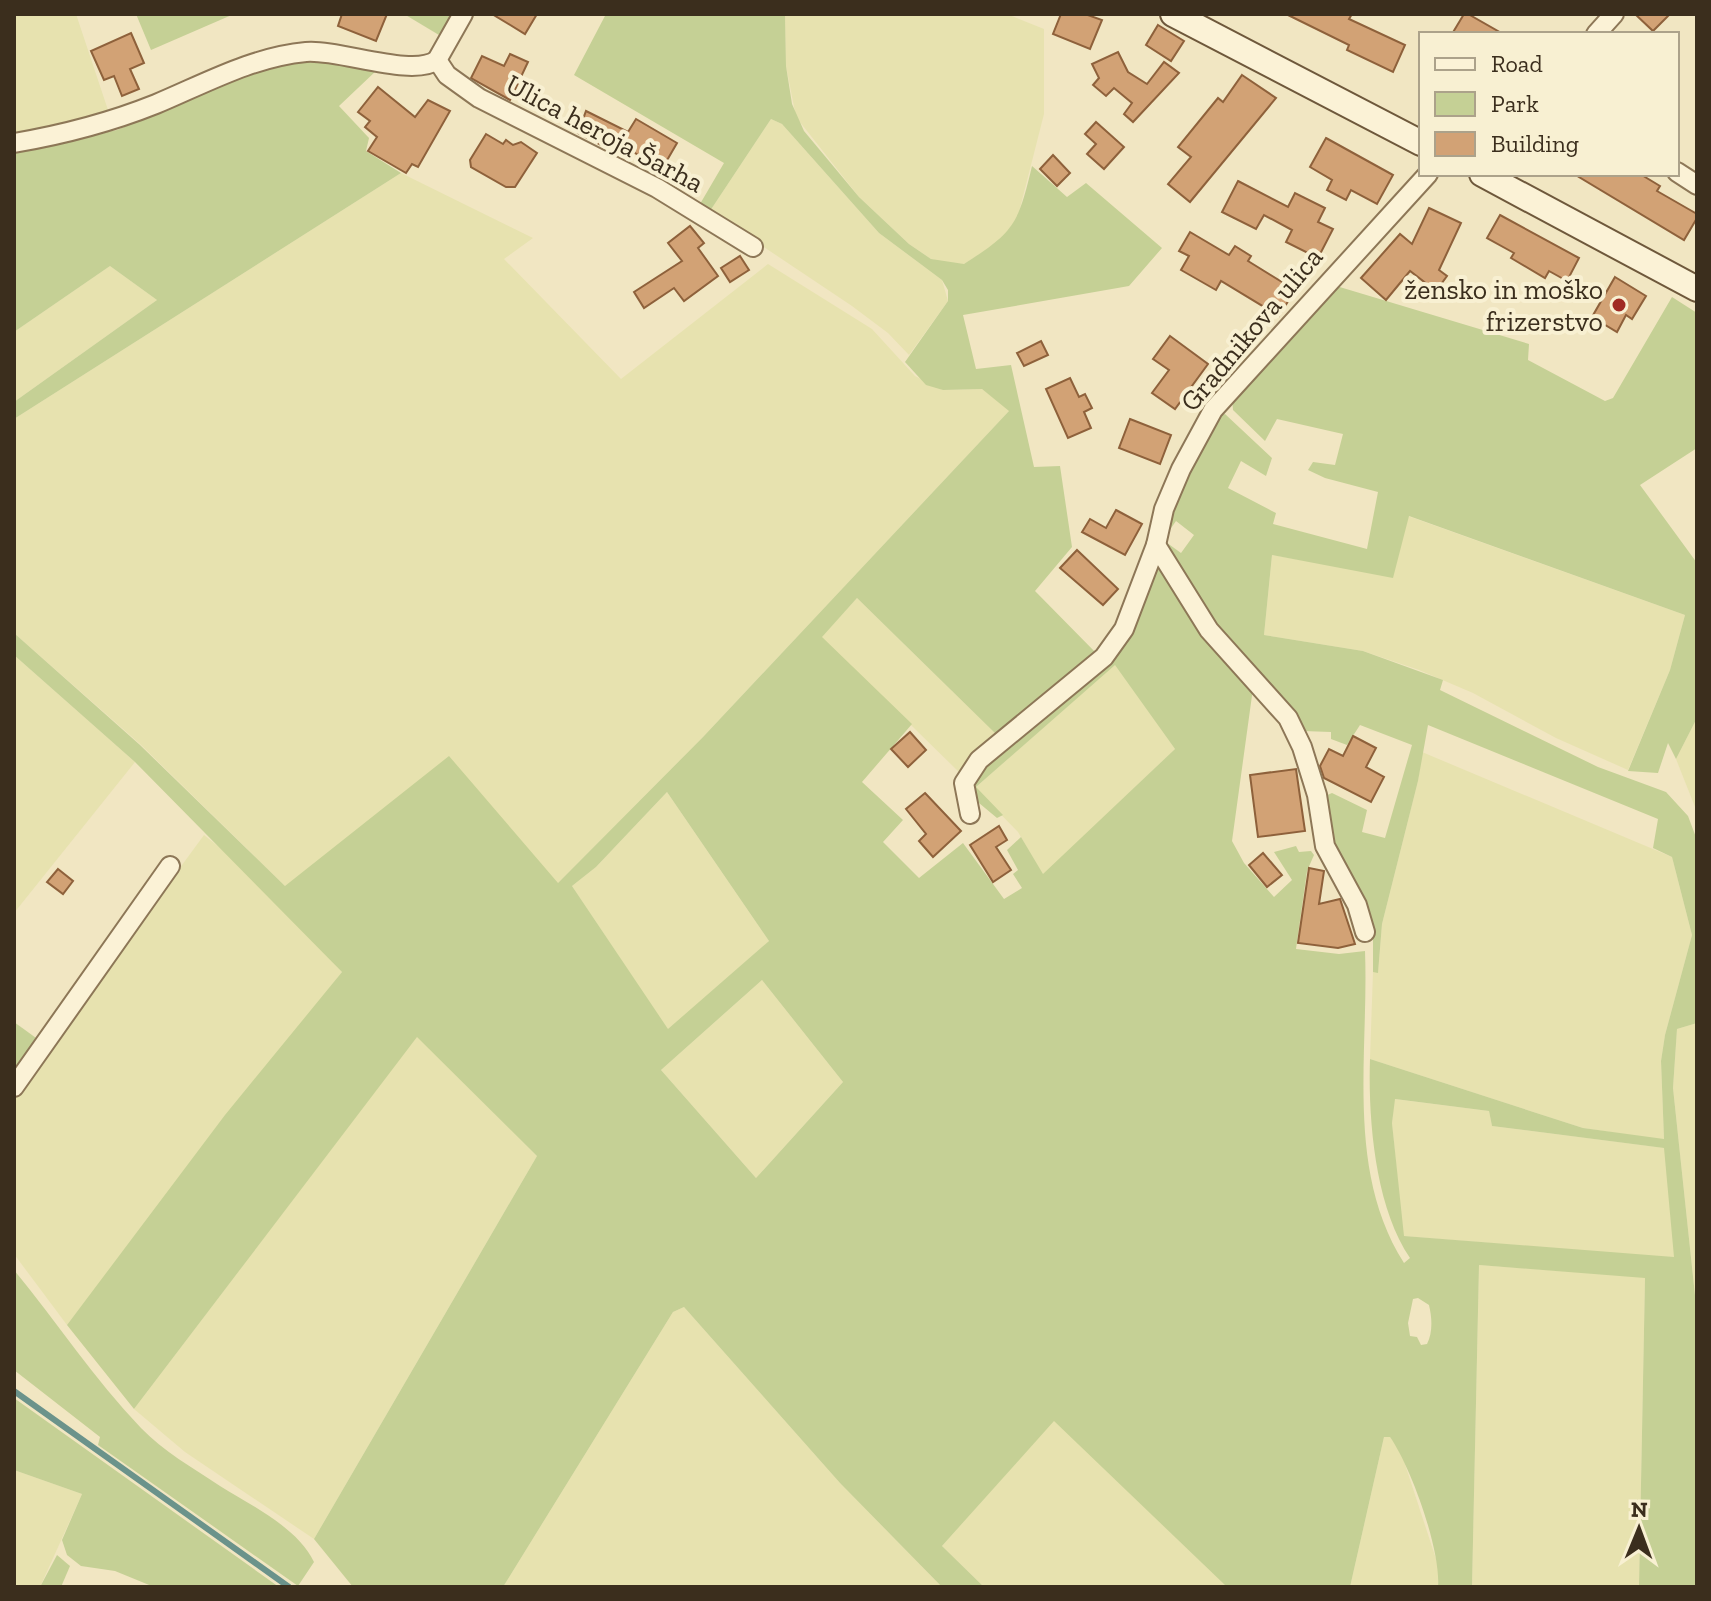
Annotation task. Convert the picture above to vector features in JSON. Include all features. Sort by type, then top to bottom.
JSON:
[{"type":"street","points":[[14,143],[52,137],[152,106],[244,66],[281,56],[328,53],[415,66],[431,65],[437,60],[463,14]]},
{"type":"street","points":[[1173,14],[1419,142]]},
{"type":"street","points":[[1598,32],[1614,14]]},
{"type":"street","name":"Ulica heroja Šarha","points":[[437,60],[447,75],[479,98],[657,188],[753,247]]},
{"type":"street","points":[[1679,173],[1697,185]]},
{"type":"street","name":"Gradnikova ulica","points":[[970,814],[965,795],[967,774],[997,742],[1104,657],[1124,629],[1156,545],[1164,509],[1181,469],[1213,410],[1426,176]]},
{"type":"street","points":[[1510,180],[1696,286]]},
{"type":"street","points":[[1156,545],[1209,630],[1288,718],[1302,747],[1317,795],[1319,828],[1325,846],[1357,905],[1365,932]]},
{"type":"street","points":[[14,1087],[170,866]]},
{"type":"shaded area","points":[[14,14],[76,14],[109,113],[14,134]]},
{"type":"shaded area","points":[[785,14],[1007,14],[1044,29],[1044,114],[1017,220],[1004,239],[964,264],[931,259],[909,244],[859,197],[796,117],[786,66]]},
{"type":"shaded area","points":[[771,119],[782,124],[879,233],[942,280],[948,301],[909,355],[888,333],[852,306],[710,211]]},
{"type":"shaded area","points":[[401,173],[533,238],[504,259],[621,379],[768,264],[872,329],[915,376],[943,390],[982,389],[1010,410],[703,737],[558,883],[293,881],[285,886],[140,744],[14,633],[14,419]]},
{"type":"shaded area","points":[[110,266],[157,300],[14,402],[14,332]]},
{"type":"shaded area","points":[[1408,516],[1685,615],[1670,670],[1628,770],[1556,738],[1473,693],[1419,670],[1363,651],[1264,635],[1272,555],[1354,569]]},
{"type":"shaded area","points":[[857,598],[999,737],[960,773],[821,637]]},
{"type":"shaded area","points":[[14,655],[135,762],[14,913]]},
{"type":"shaded area","points":[[1115,664],[1175,749],[1043,875],[1018,832],[975,788]]},
{"type":"shaded area","points":[[1697,718],[1697,812],[1676,759]]},
{"type":"shaded area","points":[[1422,752],[1672,857],[1692,935],[1661,1061],[1664,1140],[1583,1128],[1370,1059],[1373,972],[1378,972],[1382,924],[1418,781]]},
{"type":"shaded area","points":[[667,792],[769,941],[668,1030],[572,886],[596,867]]},
{"type":"shaded area","points":[[204,835],[238,862],[342,972],[67,1325],[14,1254],[14,1094]]},
{"type":"shaded area","points":[[762,980],[843,1082],[756,1178],[661,1070]]},
{"type":"shaded area","points":[[1697,1023],[1697,1314],[1673,1088],[1677,1029]]},
{"type":"shaded area","points":[[417,1036],[537,1156],[314,1539],[185,1452],[134,1409]]},
{"type":"shaded area","points":[[1394,1099],[1489,1111],[1492,1126],[1665,1148],[1675,1258],[1403,1236],[1392,1123]]},
{"type":"shaded area","points":[[1479,1265],[1645,1277],[1639,1587],[1472,1587]]},
{"type":"shaded area","points":[[684,1307],[840,1483],[942,1587],[503,1587],[673,1312]]},
{"type":"shaded area","points":[[1054,1420],[1227,1587],[984,1587],[942,1546]]},
{"type":"shaded area","points":[[1384,1437],[1390,1437],[1401,1452],[1438,1565],[1438,1587],[1350,1587]]},
{"type":"shaded area","points":[[14,1470],[82,1494],[40,1587],[14,1587]]},
{"type":"green space","points":[[136,14],[234,14],[151,50]]},
{"type":"green space","points":[[404,14],[454,14],[439,35]]},
{"type":"green space","points":[[606,14],[785,14],[786,66],[792,104],[804,131],[859,197],[909,244],[931,259],[964,264],[1004,234],[1018,214],[1032,166],[1067,197],[1086,183],[1162,248],[1129,286],[963,315],[976,369],[1011,365],[1034,467],[1060,466],[1072,547],[1035,591],[1099,656],[999,737],[857,598],[822,637],[912,724],[862,782],[903,820],[883,842],[919,878],[963,843],[1004,899],[1022,888],[1013,874],[1018,870],[1007,850],[1021,837],[1043,874],[1175,749],[1115,665],[976,787],[1003,815],[997,818],[973,798],[977,770],[1114,654],[1160,564],[1254,681],[1232,841],[1244,863],[1274,897],[1292,880],[1274,852],[1296,846],[1299,852],[1311,851],[1314,855],[1307,871],[1296,949],[1339,954],[1365,951],[1364,1111],[1367,1151],[1374,1190],[1386,1227],[1404,1263],[1410,1258],[1389,1214],[1376,1162],[1370,1108],[1370,1059],[1583,1128],[1664,1139],[1661,1061],[1692,935],[1672,857],[1653,848],[1658,819],[1428,725],[1418,781],[1382,924],[1378,973],[1373,972],[1373,928],[1350,871],[1328,839],[1325,796],[1332,793],[1367,810],[1362,832],[1385,838],[1412,745],[1360,725],[1347,745],[1331,739],[1331,732],[1303,731],[1221,638],[1163,540],[1181,553],[1194,535],[1176,521],[1169,531],[1166,529],[1170,508],[1213,418],[1225,414],[1272,458],[1266,476],[1241,461],[1228,488],[1276,513],[1273,524],[1367,549],[1378,492],[1325,478],[1308,470],[1313,462],[1335,465],[1343,434],[1277,419],[1265,441],[1233,410],[1232,398],[1333,285],[1529,344],[1528,360],[1605,401],[1613,398],[1672,297],[1697,313],[1697,448],[1640,485],[1697,563],[1697,718],[1676,759],[1668,743],[1658,773],[1628,771],[1670,670],[1685,615],[1409,516],[1393,578],[1272,555],[1264,635],[1363,651],[1443,680],[1440,690],[1598,767],[1666,792],[1688,816],[1697,840],[1697,1023],[1677,1029],[1673,1088],[1697,1314],[1697,1587],[1639,1587],[1645,1278],[1479,1265],[1472,1587],[1438,1587],[1435,1552],[1423,1509],[1407,1468],[1390,1437],[1384,1437],[1350,1587],[1227,1587],[1054,1421],[942,1546],[984,1587],[942,1587],[840,1483],[684,1307],[673,1312],[503,1587],[353,1587],[314,1539],[537,1156],[417,1037],[134,1409],[67,1325],[225,1115],[342,972],[135,762],[14,655],[14,633],[140,745],[285,886],[449,756],[558,883],[703,737],[1009,411],[982,389],[943,390],[926,385],[905,362],[948,301],[948,290],[942,280],[879,233],[782,124],[771,119],[710,211],[700,204],[724,163],[574,75]],"holes":[[[667,792],[769,941],[668,1029],[572,886],[596,867]],[[762,980],[843,1082],[756,1178],[661,1070]],[[1395,1099],[1489,1111],[1492,1126],[1664,1148],[1674,1257],[1404,1236],[1392,1123]],[[1418,1298],[1429,1305],[1431,1325],[1427,1344],[1421,1345],[1417,1337],[1410,1336],[1408,1323],[1413,1299]]]},
{"type":"green space","points":[[307,59],[377,70],[339,106],[369,138],[366,151],[401,173],[14,419],[14,402],[157,300],[110,266],[14,332],[14,151],[117,130],[262,68]]},
{"type":"green space","points":[[14,1022],[43,1043],[14,1081]]},
{"type":"green space","points":[[14,1270],[107,1390],[150,1436],[189,1466],[273,1518],[297,1538],[314,1562],[298,1586],[98,1445],[100,1437],[14,1370]]},
{"type":"green space","points":[[14,1398],[279,1587],[154,1587],[115,1571],[81,1566],[67,1555],[62,1540],[82,1494],[14,1470]]},
{"type":"green space","points":[[57,1555],[70,1566],[61,1587],[40,1587]]},
{"type":"building","points":[[342,14],[387,14],[376,41],[338,26]]},
{"type":"building","points":[[492,14],[537,14],[525,34]]},
{"type":"building","points":[[1061,14],[1085,14],[1102,20],[1090,49],[1053,34]]},
{"type":"building","points":[[1286,14],[1352,14],[1349,19],[1405,45],[1393,72],[1347,50],[1349,45]]},
{"type":"building","points":[[1464,14],[1468,14],[1500,32],[1453,32]]},
{"type":"building","points":[[1635,14],[1670,14],[1653,31]]},
{"type":"building","points":[[1158,25],[1184,41],[1171,61],[1146,45]]},
{"type":"building","points":[[131,33],[144,63],[130,69],[139,89],[122,96],[114,76],[104,80],[91,51]]},
{"type":"building","points":[[1118,52],[1128,72],[1147,84],[1164,62],[1179,73],[1133,122],[1124,114],[1132,103],[1114,88],[1106,96],[1093,85],[1099,78],[1092,64]]},
{"type":"building","points":[[510,54],[528,62],[510,100],[471,78],[482,56],[504,66]]},
{"type":"building","points":[[1242,75],[1276,98],[1190,202],[1168,184],[1191,157],[1178,147],[1218,98],[1223,102]]},
{"type":"building","points":[[378,87],[415,117],[428,100],[450,111],[418,167],[412,164],[406,173],[368,151],[377,137],[365,127],[370,121],[358,112]]},
{"type":"building","points":[[586,111],[628,132],[636,119],[677,143],[662,169],[606,136],[601,145],[578,133]]},
{"type":"building","points":[[1096,122],[1124,147],[1104,169],[1087,154],[1096,144],[1085,134]]},
{"type":"building","points":[[486,134],[503,144],[506,140],[513,145],[521,142],[537,153],[515,187],[506,187],[471,167],[470,160]]},
{"type":"building","points":[[1326,138],[1393,175],[1377,204],[1351,190],[1346,200],[1327,190],[1332,180],[1310,167]]},
{"type":"building","points":[[1053,155],[1070,173],[1057,186],[1040,169]]},
{"type":"building","points":[[1577,176],[1643,176],[1660,186],[1657,191],[1697,214],[1684,240]]},
{"type":"building","points":[[1238,181],[1288,207],[1295,193],[1325,208],[1318,222],[1333,229],[1318,258],[1286,242],[1292,230],[1264,215],[1256,229],[1222,212]]},
{"type":"building","points":[[1429,208],[1461,223],[1439,270],[1447,276],[1436,291],[1410,271],[1386,300],[1361,278],[1400,234],[1412,244]]},
{"type":"building","points":[[1500,215],[1579,258],[1567,281],[1549,271],[1545,278],[1511,258],[1514,253],[1487,238]]},
{"type":"building","points":[[690,226],[704,243],[698,248],[718,276],[684,301],[674,288],[644,308],[634,292],[682,261],[668,243]]},
{"type":"building","points":[[1190,232],[1229,255],[1235,246],[1251,256],[1248,261],[1295,290],[1279,316],[1221,281],[1216,290],[1181,270],[1189,256],[1179,251]]},
{"type":"building","points":[[740,256],[749,270],[730,282],[721,268]]},
{"type":"building","name":"žensko in moško frizerstvo","points":[[1615,277],[1646,296],[1632,319],[1626,315],[1617,332],[1592,317]]},
{"type":"building","points":[[1170,336],[1208,364],[1175,409],[1152,393],[1169,370],[1153,359]]},
{"type":"building","points":[[1041,341],[1048,355],[1024,366],[1017,353]]},
{"type":"building","points":[[1070,378],[1079,397],[1085,394],[1092,408],[1084,412],[1091,428],[1068,438],[1046,389]]},
{"type":"building","points":[[1130,419],[1171,435],[1160,464],[1119,448]]},
{"type":"building","points":[[1116,510],[1142,524],[1125,555],[1082,532],[1090,519],[1106,528]]},
{"type":"building","points":[[1077,550],[1118,589],[1103,605],[1060,568]]},
{"type":"building","points":[[910,732],[926,750],[908,767],[891,749]]},
{"type":"building","points":[[1353,736],[1376,748],[1366,767],[1384,777],[1371,802],[1324,778],[1320,766],[1329,749],[1343,756]]},
{"type":"building","points":[[1296,769],[1305,831],[1258,837],[1250,775]]},
{"type":"building","points":[[925,793],[961,831],[933,857],[919,841],[926,834],[906,809]]},
{"type":"building","points":[[999,826],[1007,840],[996,847],[1011,870],[993,882],[970,845]]},
{"type":"building","points":[[1263,853],[1282,875],[1267,887],[1249,865]]},
{"type":"building","points":[[1309,868],[1324,871],[1319,904],[1340,899],[1355,944],[1338,948],[1298,943]]},
{"type":"building","points":[[58,869],[73,881],[63,894],[47,882]]},
{"type":"waterway","points":[[14,1391],[289,1587]]},
{"type":"place","name":"žensko in moško frizerstvo","points":[[1619,305]]}]
